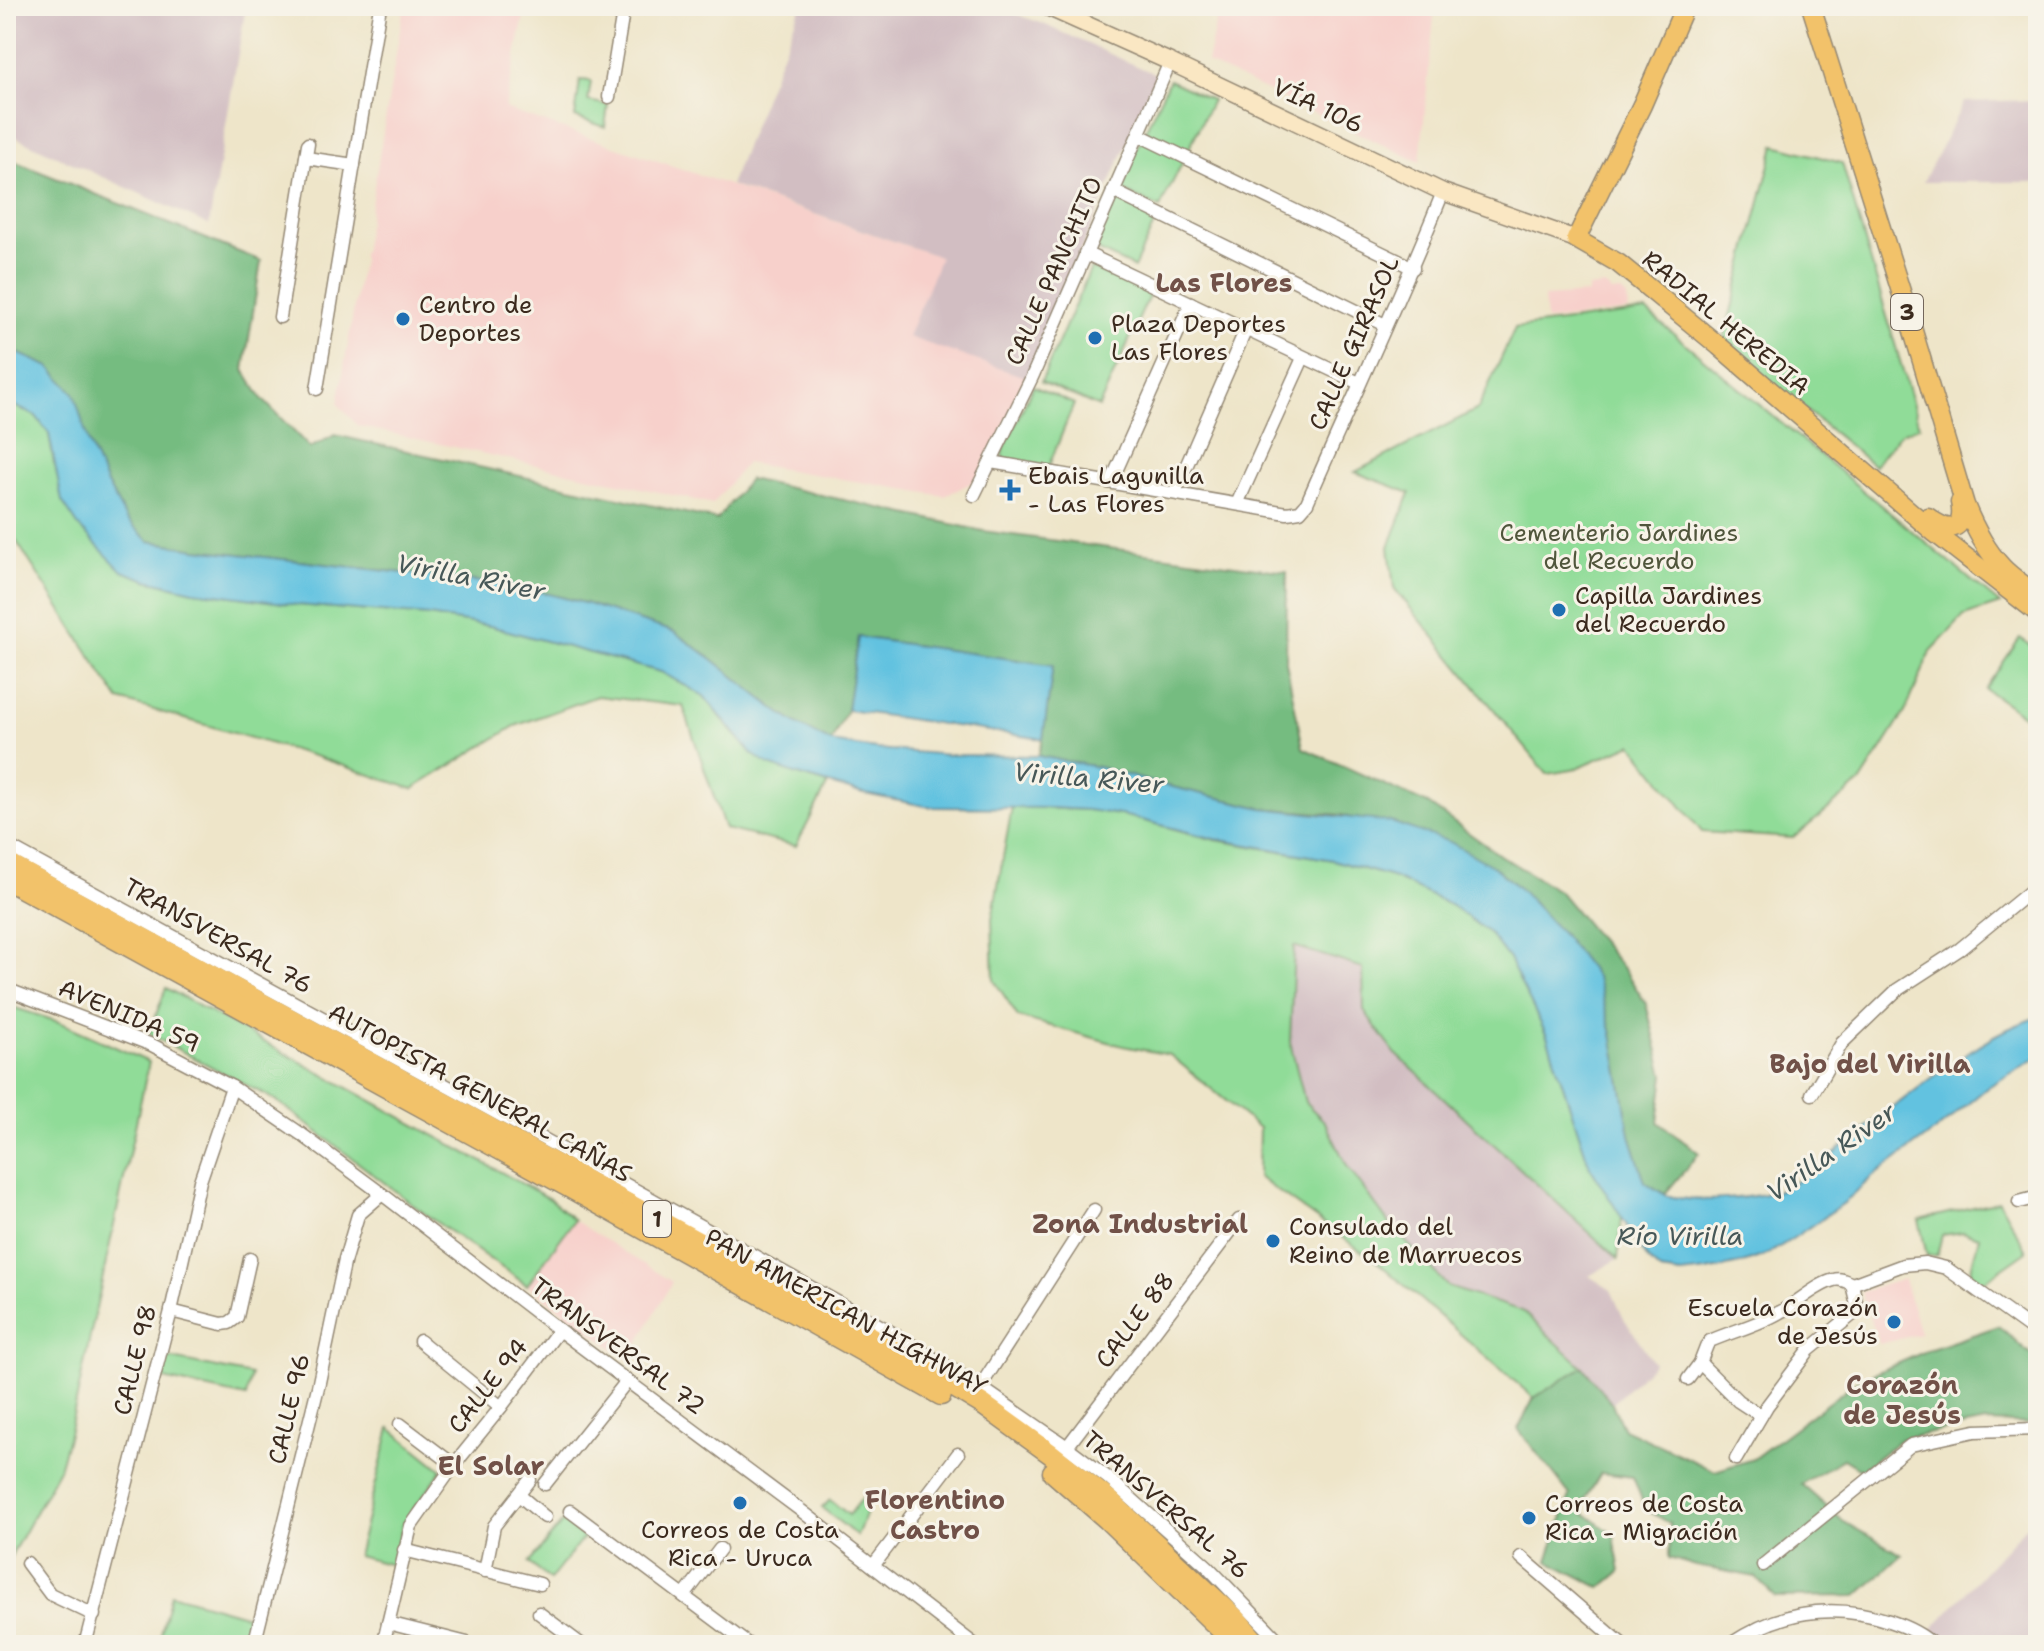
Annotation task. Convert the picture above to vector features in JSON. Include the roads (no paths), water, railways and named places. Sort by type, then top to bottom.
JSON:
[{"type":"highway","name":"AUTOPISTA GENERAL CAÑAS","points":[[6,863],[861,1332],[982,1404],[1110,1501],[1236,1619],[1258,1645]]},
{"type":"highway","name":"PAN AMERICAN HIGHWAY","points":[[6,879],[975,1414],[1044,1464],[1107,1519],[1237,1645]]},
{"type":"main road","name":"VÍA 106","points":[[1045,6],[1443,192],[1576,239]]},
{"type":"main road","points":[[1576,239],[1642,105],[1685,6]]},
{"type":"main road","name":"3","points":[[1811,6],[1965,505],[1976,531],[2004,569],[2038,596]]},
{"type":"main road","name":"RADIAL HEREDIA","points":[[1576,239],[1618,263],[1935,533],[2038,613]]},
{"type":"main road","points":[[1724,351],[1770,383],[1944,528],[1958,526],[1961,520],[1954,470]]},
{"type":"street","points":[[317,389],[380,6]]},
{"type":"street","points":[[609,97],[624,6]]},
{"type":"street","name":"CALLE PANCHITO","points":[[974,495],[1027,389],[1170,62]]},
{"type":"street","points":[[1139,135],[1413,268]]},
{"type":"street","points":[[280,317],[308,144]]},
{"type":"street","points":[[306,158],[354,165]]},
{"type":"street","points":[[1113,191],[1385,325]]},
{"type":"street","name":"CALLE GIRASOL","points":[[1237,504],[1287,513],[1300,511],[1307,503],[1413,268],[1443,192]]},
{"type":"street","points":[[1085,253],[1359,383]]},
{"type":"street","points":[[1111,482],[1191,303]]},
{"type":"street","points":[[1175,492],[1246,329]]},
{"type":"street","points":[[991,462],[1237,504],[1303,358]]},
{"type":"street","name":"TRANSVERSAL 76","points":[[6,845],[884,1328],[980,1387],[1108,1478],[1207,1566],[1283,1645]]},
{"type":"street","points":[[1812,1094],[1842,1043],[1897,990],[1960,949],[2038,885]]},
{"type":"street","name":"AVENIDA 59","points":[[6,989],[152,1045],[232,1087]]},
{"type":"street","name":"TRANSVERSAL 72","points":[[232,1087],[382,1194],[975,1645]]},
{"type":"street","name":"CALLE 98","points":[[85,1645],[171,1311],[200,1181],[232,1087]]},
{"type":"street","name":"CALLE 96","points":[[254,1645],[318,1387],[345,1259],[358,1215],[382,1194]]},
{"type":"street","points":[[2019,1202],[2038,1197]]},
{"type":"street","points":[[980,1387],[1094,1210]]},
{"type":"street","name":"CALLE 88","points":[[1067,1447],[1239,1220]]},
{"type":"street","points":[[171,1311],[229,1323],[237,1317],[250,1259]]},
{"type":"street","points":[[1688,1379],[1710,1341],[1781,1312],[1835,1279],[1852,1284],[1903,1265],[1925,1263],[1946,1268],[2038,1334]]},
{"type":"street","points":[[1736,1459],[1761,1416],[1809,1350],[1858,1310],[1852,1284]]},
{"type":"street","name":"CALLE 94","points":[[383,1645],[411,1526],[454,1465],[559,1330]]},
{"type":"street","points":[[420,1341],[501,1407]]},
{"type":"street","points":[[1700,1363],[1738,1401],[1761,1416]]},
{"type":"street","points":[[545,1484],[627,1381]]},
{"type":"street","points":[[400,1424],[454,1465]]},
{"type":"street","points":[[1763,1565],[1911,1445],[1975,1431],[2038,1429]]},
{"type":"street","points":[[873,1566],[958,1454]]},
{"type":"street","points":[[485,1571],[494,1526],[530,1480]]},
{"type":"street","points":[[519,1495],[545,1517]]},
{"type":"street","points":[[570,1511],[749,1645]]},
{"type":"street","points":[[684,1596],[720,1549]]},
{"type":"street","points":[[404,1550],[540,1584]]},
{"type":"street","points":[[1521,1557],[1623,1645]]},
{"type":"street","points":[[27,1563],[50,1594],[94,1615]]},
{"type":"street","points":[[1729,1645],[1777,1619],[1808,1612],[1839,1610],[1900,1624],[1930,1642]]},
{"type":"street","points":[[539,1613],[578,1644]]},
{"type":"street","points":[[388,1623],[467,1643]]},
{"type":"water","name":"Río Virilla","points":[[6,351],[50,367],[74,393],[89,444],[107,484],[126,519],[149,541],[517,586],[588,604],[674,632],[776,710],[831,742],[950,755],[1038,756],[1098,767],[1262,808],[1391,822],[1450,842],[1494,867],[1521,890],[1597,978],[1612,1034],[1630,1135],[1645,1182],[1666,1195],[1727,1199],[1761,1195],[1786,1187],[1813,1170],[1957,1059],[2004,1031],[2038,1017],[2038,1057],[1988,1087],[1872,1177],[1844,1203],[1768,1254],[1707,1271],[1681,1274],[1660,1271],[1649,1261],[1590,1167],[1547,1036],[1509,959],[1489,933],[1452,906],[1395,878],[1333,860],[1215,839],[1126,816],[1051,808],[930,807],[860,793],[769,765],[752,754],[704,696],[661,672],[490,626],[429,616],[298,605],[194,591],[122,571],[80,528],[62,501],[49,434],[36,416],[6,402]]},
{"type":"water","points":[[858,637],[1053,665],[1043,739],[847,710]]},
{"type":"place","name":"Centro de Deportes","points":[[403,319]]},
{"type":"place","name":"Plaza Deportes Las Flores","points":[[1095,338]]},
{"type":"place","name":"Ebais Lagunilla - Las Flores","points":[[1010,490]]},
{"type":"place","name":"Capilla Jardines del Recuerdo","points":[[1559,610]]},
{"type":"place","name":"Consulado del Reino de Marruecos","points":[[1273,1241]]},
{"type":"place","name":"Escuela Corazón de Jesús","points":[[1894,1322]]},
{"type":"place","name":"Correos de Costa Rica - Uruca","points":[[740,1503]]},
{"type":"place","name":"Correos de Costa Rica - Migración","points":[[1529,1518]]},
{"type":"district","name":"Las Flores","points":[[1224,283]]},
{"type":"district","name":"Bajo del Virilla","points":[[1870,1064]]},
{"type":"district","name":"Zona Industrial","points":[[1140,1224]]},
{"type":"district","name":"Corazón de Jesús","points":[[1902,1400]]},
{"type":"district","name":"El Solar","points":[[491,1466]]},
{"type":"district","name":"Florentino Castro","points":[[935,1515]]},
{"type":"park label","name":"Cementerio Jardines del Recuerdo","points":[[1619,547]]},
{"type":"water label","name":"Virilla River","points":[[471,577]]},
{"type":"water label","name":"Virilla River","points":[[1089,778]]},
{"type":"water label","name":"Virilla River","points":[[1831,1152]]}]
